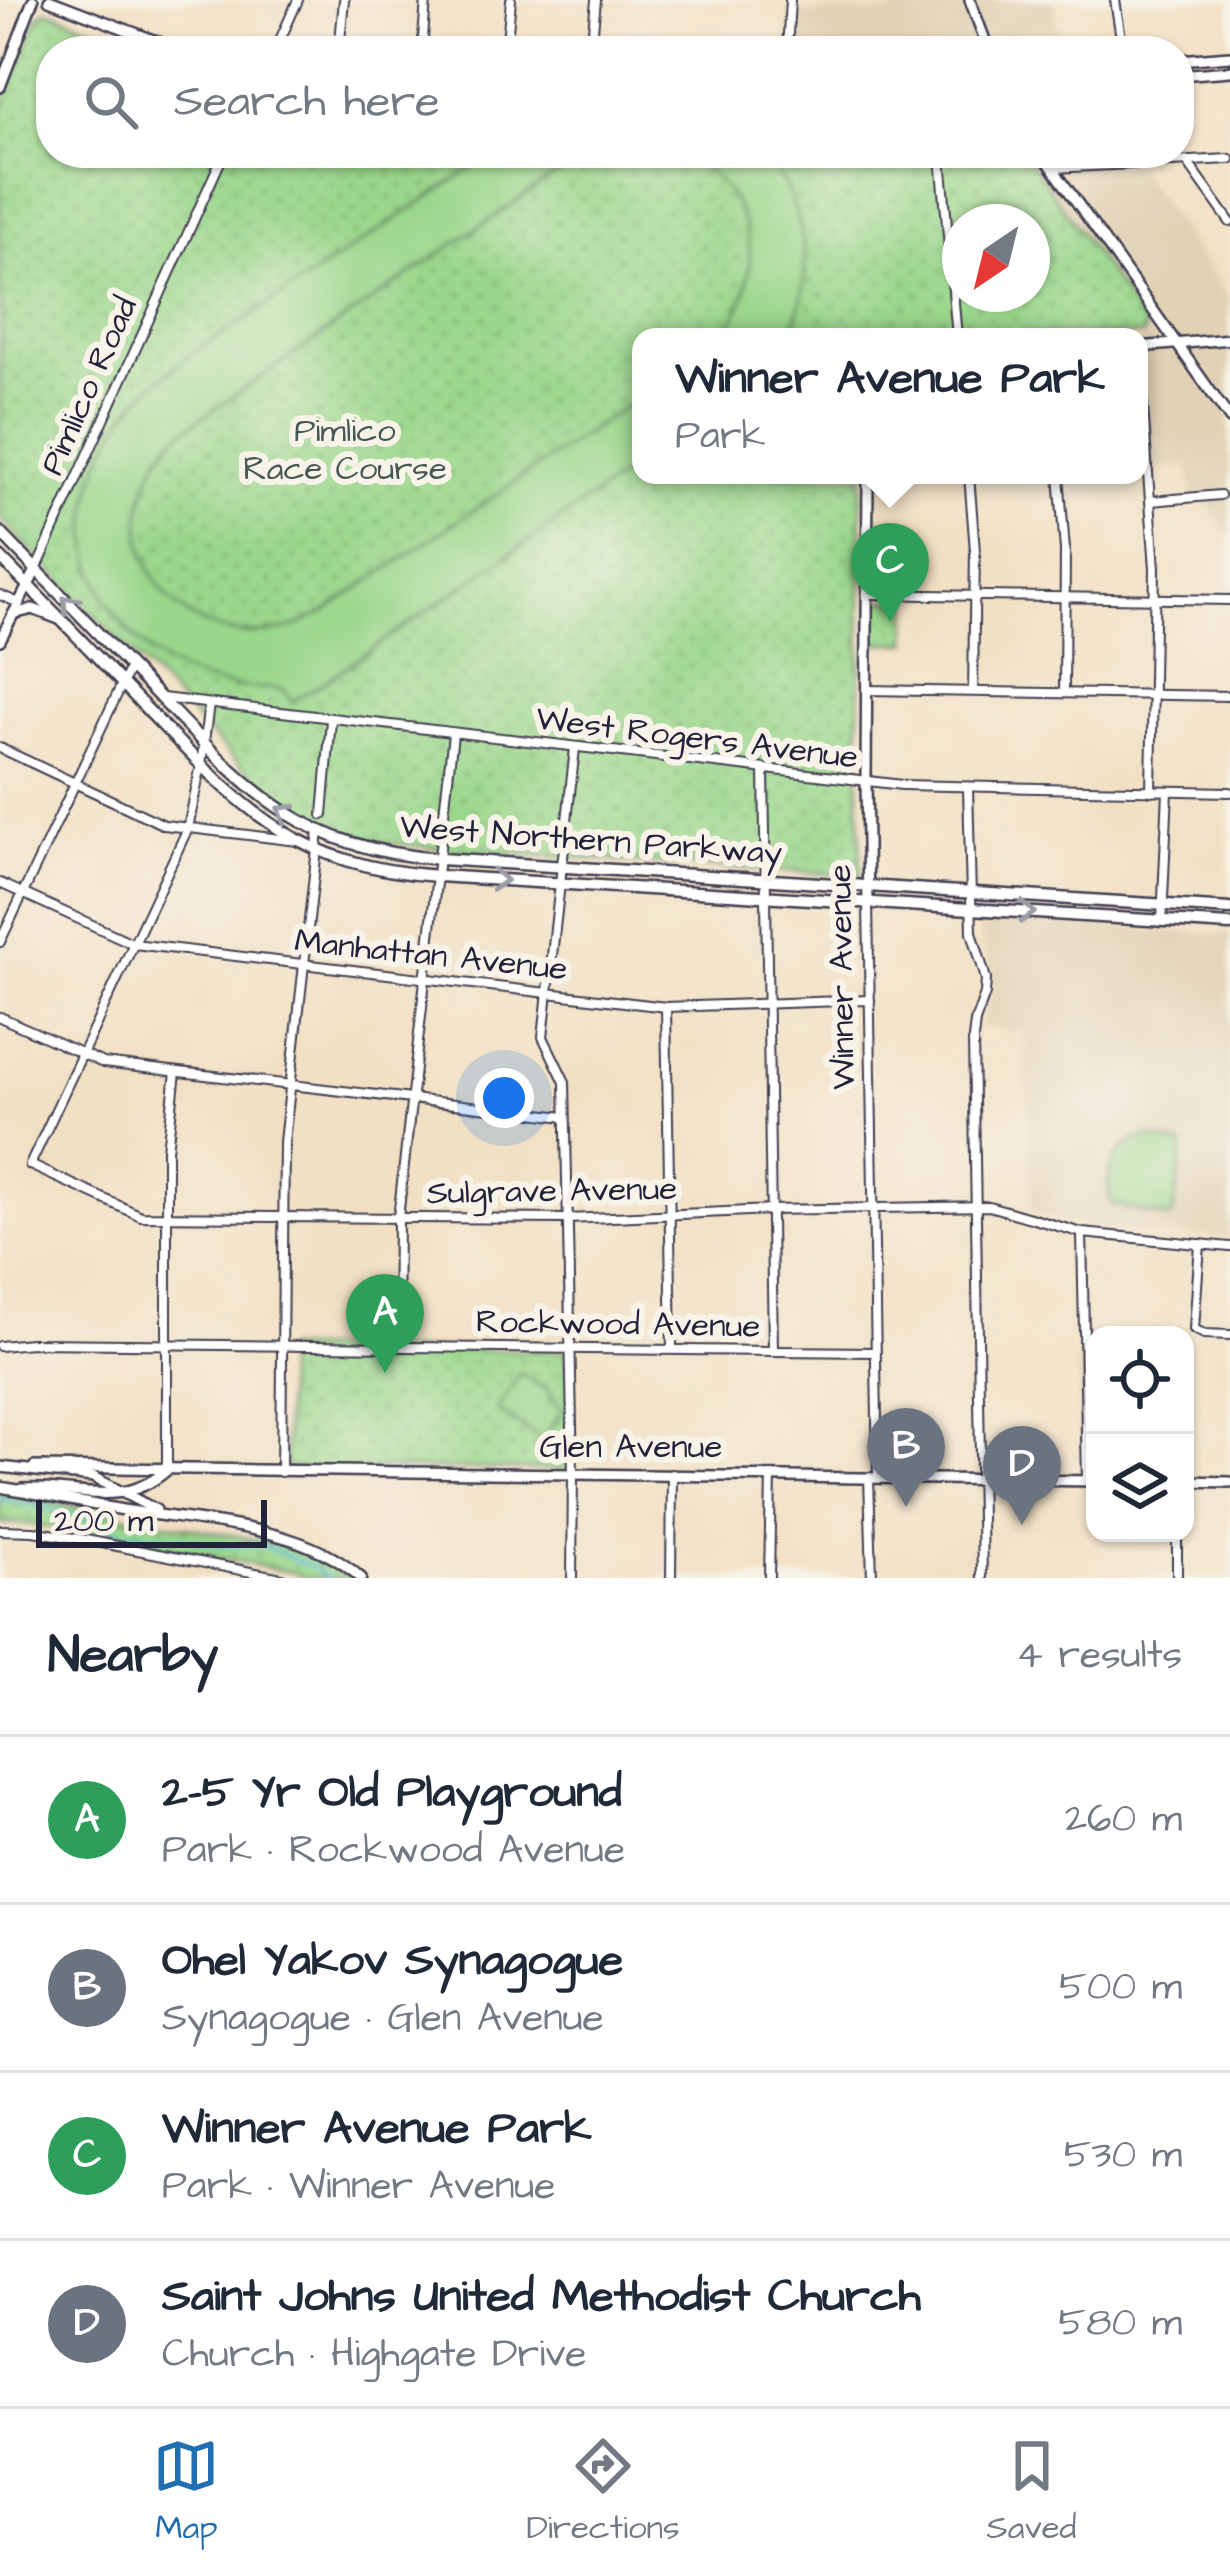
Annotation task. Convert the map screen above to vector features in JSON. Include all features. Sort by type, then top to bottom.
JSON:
[{"type":"main road","name":"West Northern Parkway","points":[[0,532],[261,797],[320,831],[380,852],[1230,909]]},
{"type":"main road","name":"West Northern Parkway","points":[[0,557],[250,811],[317,850],[376,868],[438,876],[1230,925]]},
{"type":"street","points":[[0,87],[33,0]]},
{"type":"street","points":[[49,0],[143,36]]},
{"type":"street","points":[[281,36],[297,0]]},
{"type":"street","points":[[340,36],[344,0]]},
{"type":"street","points":[[423,36],[426,0]]},
{"type":"street","points":[[507,36],[511,0]]},
{"type":"street","points":[[592,36],[596,0]]},
{"type":"street","points":[[788,36],[790,0]]},
{"type":"street","points":[[970,0],[983,36]]},
{"type":"street","points":[[1115,0],[1121,36]]},
{"type":"street","points":[[1194,59],[1230,56]]},
{"type":"street","points":[[1194,73],[1230,70]]},
{"type":"street","points":[[1194,161],[1230,159]]},
{"type":"street","name":"Pimlico Road","points":[[0,640],[217,168]]},
{"type":"street","points":[[942,168],[956,328]]},
{"type":"street","points":[[1052,168],[1230,419]]},
{"type":"street","points":[[1191,168],[1230,222]]},
{"type":"street","points":[[1148,348],[1230,339]]},
{"type":"street","points":[[1148,464],[1154,599],[1151,791]]},
{"type":"street","name":"Winner Avenue","points":[[868,484],[866,782],[876,1352],[872,1578]]},
{"type":"street","points":[[970,484],[975,551],[973,692]]},
{"type":"street","points":[[1060,484],[1065,550],[1064,693]]},
{"type":"street","points":[[1151,502],[1220,495]]},
{"type":"street","points":[[867,594],[1230,599]]},
{"type":"street","points":[[0,595],[16,609],[33,609],[61,620]]},
{"type":"street","points":[[0,943],[130,666]]},
{"type":"street","points":[[866,690],[1230,696]]},
{"type":"street","name":"West Rogers Avenue","points":[[160,698],[866,782],[1230,792]]},
{"type":"street","points":[[81,1056],[188,829],[209,704]]},
{"type":"street","points":[[323,815],[332,720]]},
{"type":"street","points":[[397,1346],[398,1218],[453,734]]},
{"type":"street","points":[[0,748],[159,823],[298,841]]},
{"type":"street","points":[[572,1578],[564,1077],[543,1042],[575,748]]},
{"type":"street","points":[[764,770],[773,1350]]},
{"type":"street","points":[[968,788],[970,909],[986,979],[974,1030],[982,1578]]},
{"type":"street","points":[[1162,920],[1168,791]]},
{"type":"street","points":[[281,1472],[284,1142],[320,831]]},
{"type":"street","name":"Manhattan Avenue","points":[[0,883],[134,944],[666,1006],[869,1000]]},
{"type":"street","points":[[666,1006],[672,1349]]},
{"type":"street","points":[[0,1017],[103,1064],[565,1117]]},
{"type":"street","name":"Sulgrave Avenue","points":[[81,1056],[30,1165],[135,1214],[567,1219],[976,1207],[1000,1208],[1082,1233],[1230,1247]]},
{"type":"street","points":[[167,1470],[168,1138],[176,1072]]},
{"type":"street","points":[[1082,1233],[1089,1434]]},
{"type":"street","points":[[1200,1244],[1194,1329],[1230,1335]]},
{"type":"street","name":"Rockwood Avenue","points":[[0,1346],[876,1352]]},
{"type":"street","points":[[6,1467],[93,1477],[167,1515]]},
{"type":"street","name":"Glen Avenue","points":[[6,1467],[1086,1480]]},
{"type":"street","name":"Glen Avenue","points":[[16,1490],[56,1489],[94,1496],[123,1491],[167,1470]]},
{"type":"street","points":[[671,1578],[672,1474]]},
{"type":"street","points":[[770,1578],[771,1476]]},
{"type":"street","points":[[1194,1481],[1230,1482]]},
{"type":"street","points":[[0,1486],[302,1541],[361,1578]]},
{"type":"street","points":[[0,1530],[91,1540],[282,1578]]},
{"type":"street","points":[[1177,1578],[1178,1542]]},
{"type":"shaded area","points":[[893,0],[1054,0],[1059,36],[788,36],[788,13],[893,13]]},
{"type":"shaded area","points":[[1035,168],[1137,168],[1230,299],[1230,536],[1203,498],[1192,499],[1189,466],[1149,468],[1145,326]]},
{"type":"shaded area","points":[[982,919],[1230,935],[1230,1238],[1090,1227],[1032,1214],[1025,1033],[981,1027],[994,986],[980,937]]},
{"type":"green space","name":"Pimlico Race Course","points":[[47,10],[116,36],[36,36],[36,168],[1035,168],[1145,326],[632,328],[632,484],[862,484],[861,876],[452,850],[381,842],[346,831],[286,801],[239,764],[0,518],[0,115],[39,15]]},
{"type":"green space","points":[[473,168],[565,168],[174,437],[148,480],[140,522],[147,561],[166,594],[195,619],[232,632],[275,631],[321,614],[632,402],[632,469],[292,701],[278,688],[227,685],[165,663],[113,610],[91,559],[89,505],[104,452],[134,405],[179,364]]},
{"type":"green space","points":[[704,168],[774,168],[789,195],[798,218],[805,266],[792,328],[728,328],[747,286],[750,259],[738,209]]},
{"type":"green space","points":[[872,600],[909,601],[908,643],[872,643]]},
{"type":"green space","points":[[1150,1137],[1184,1146],[1170,1218],[1113,1205],[1110,1193],[1114,1161],[1128,1145]]},
{"type":"green space","points":[[285,1349],[567,1351],[569,1470],[285,1468]]},
{"type":"green space","points":[[520,1373],[553,1394],[549,1400],[563,1409],[543,1440],[497,1410]]},
{"type":"green space","points":[[0,1493],[275,1543],[315,1556],[351,1578],[306,1578],[113,1537],[0,1523]]},
{"type":"waterway","points":[[0,1499],[65,1512],[123,1532],[223,1546],[261,1545],[328,1578]]},
{"type":"place","name":"Winner Avenue Park","points":[[890,622]]},
{"type":"place","name":"2-5 Yr Old Playground","points":[[385,1373]]},
{"type":"place","name":"Ohel Yakov Synagogue","points":[[906,1507]]},
{"type":"place","name":"Saint Johns United Methodist Church","points":[[1022,1525]]}]
